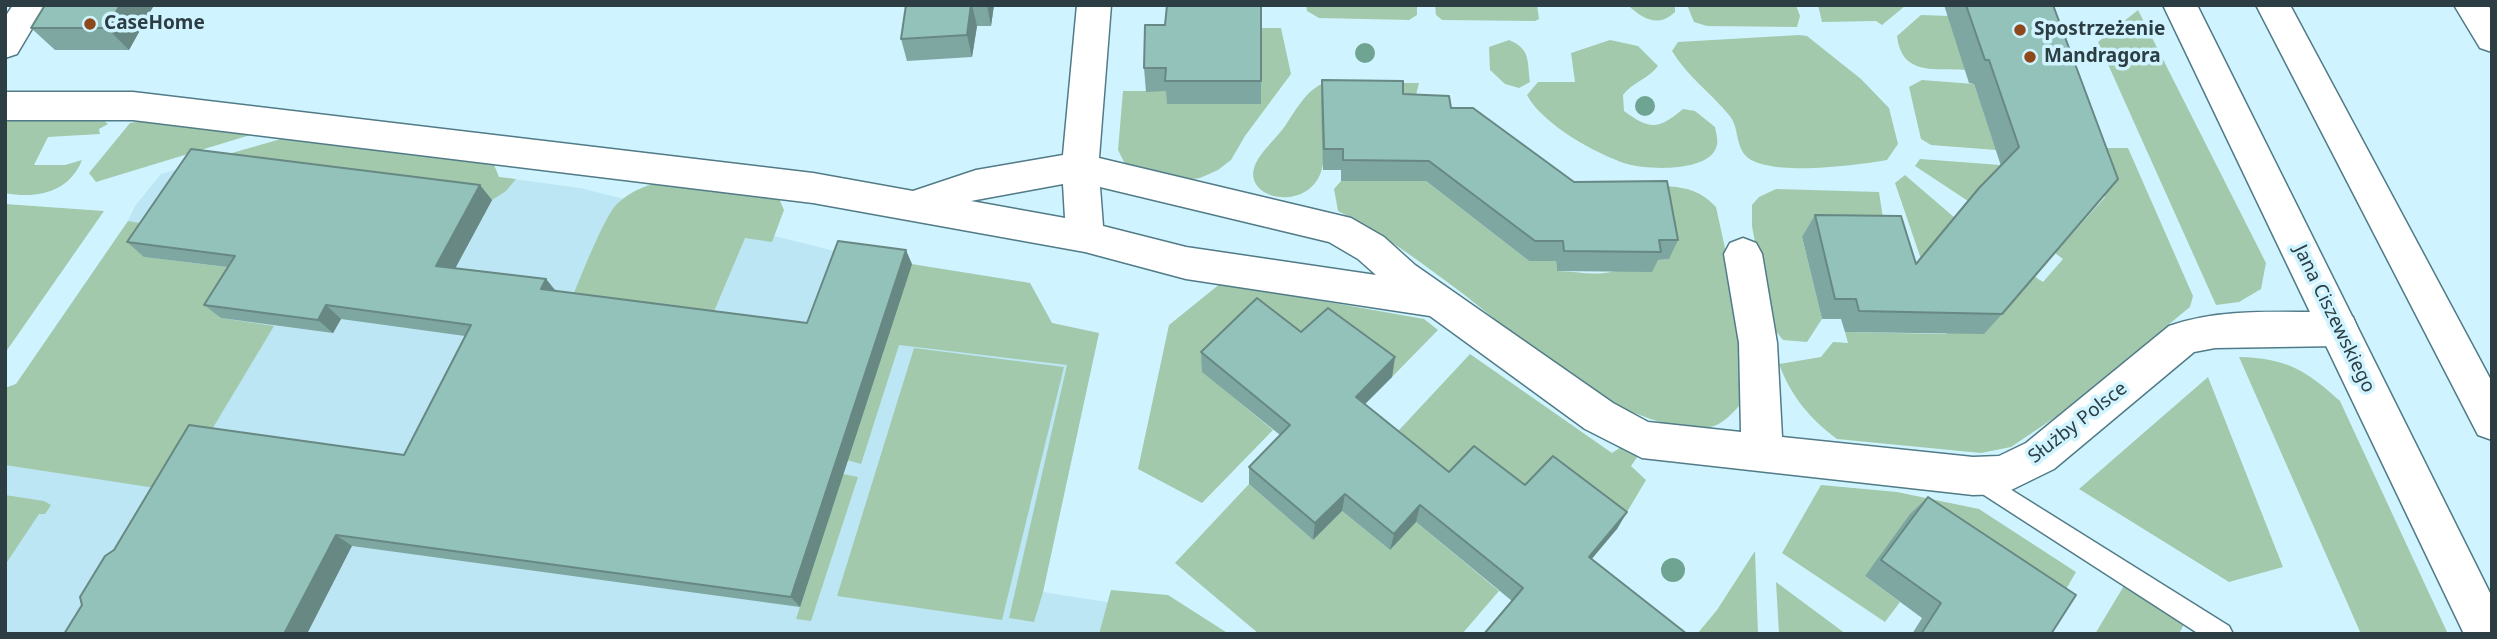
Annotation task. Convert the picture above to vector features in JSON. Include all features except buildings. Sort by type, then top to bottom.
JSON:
[{"type":"street","points":[[5,45],[30,5]]},
{"type":"street","points":[[1085,237],[1080,166],[1094,5]]},
{"type":"street","name":"Jana Ciszewskiego","points":[[2180,5],[2487,634]]},
{"type":"street","points":[[2273,5],[2492,422]]},
{"type":"street","points":[[2470,5],[2492,38]]},
{"type":"street","points":[[5,106],[142,107],[544,157],[704,173],[813,188],[1085,237],[1186,263],[1439,301]]},
{"type":"street","points":[[918,208],[930,199],[976,185],[1080,166]]},
{"type":"street","name":"Służby Polsce","points":[[1080,166],[1117,178],[1338,229],[1371,248],[1402,276],[1598,416],[1642,440],[1973,476],[2003,475],[2040,456],[2183,338],[2216,331],[2339,329]]},
{"type":"street","points":[[1743,254],[1758,343],[1762,452]]},
{"type":"lane","points":[[1973,476],[2221,634]]},
{"type":"shaded area","points":[[288,137],[492,160],[499,177],[580,188],[843,253],[1030,283],[1052,323],[1099,333],[1043,592],[1158,610],[1194,634],[5,634],[5,388],[16,384],[128,221],[135,206],[161,174]]},
{"type":"green space","points":[[1306,5],[1417,5],[1417,15],[1409,20],[1319,18],[1307,11]]},
{"type":"green space","points":[[1435,5],[1537,5],[1539,19],[1442,20],[1436,15]]},
{"type":"green space","points":[[1628,5],[1675,5],[1675,12],[1657,21],[1645,18]]},
{"type":"green space","points":[[1687,5],[1796,5],[1800,16],[1797,27],[1707,26],[1694,22]]},
{"type":"green space","points":[[1818,5],[1905,6],[1882,25],[1876,21],[1822,22]]},
{"type":"green space","points":[[2138,10],[2266,263],[2261,289],[2239,302],[2216,305],[2098,42]]},
{"type":"green space","points":[[1921,15],[1950,16],[1965,70],[1921,67],[1905,58],[1897,36]]},
{"type":"green space","points":[[1255,28],[1281,28],[1291,74],[1245,136],[1231,160],[1218,170],[1200,178],[1178,181],[1126,166],[1118,150],[1123,91],[1167,91]]},
{"type":"green space","points":[[1807,36],[1861,79],[1889,108],[1898,144],[1887,160],[1813,168],[1772,166],[1756,162],[1742,150],[1729,115],[1672,51],[1678,42]]},
{"type":"green space","points":[[1509,40],[1521,47],[1528,62],[1530,82],[1519,88],[1505,84],[1490,70],[1489,47]]},
{"type":"green space","points":[[1610,40],[1638,46],[1658,66],[1623,95],[1624,111],[1641,122],[1654,125],[1667,121],[1683,109],[1695,111],[1715,127],[1717,146],[1710,156],[1676,167],[1627,164],[1571,137],[1534,106],[1527,95],[1538,82],[1575,82],[1571,53]]},
{"type":"green space","points":[[1922,80],[1974,84],[1996,150],[1931,145],[1921,139],[1909,87]]},
{"type":"green space","points":[[1324,83],[1419,83],[1416,95],[1321,102],[1324,157],[1321,172],[1313,185],[1301,194],[1288,197],[1263,192],[1256,184],[1253,173],[1258,159],[1307,95]]},
{"type":"green space","points":[[91,110],[108,124],[99,129],[100,134],[48,137],[34,165],[65,165],[82,160],[69,180],[60,187],[40,194],[5,193],[5,116]]},
{"type":"green space","points":[[146,120],[260,132],[96,182],[89,173],[130,123]]},
{"type":"green space","points":[[288,137],[492,160],[499,177],[516,179],[506,191],[492,200],[207,164],[183,167]]},
{"type":"green space","points":[[2092,148],[2128,148],[2193,296],[2190,307],[2057,416],[2011,447],[1981,453],[1837,439],[1818,423],[1795,396],[1779,364],[1821,357],[1833,342],[1848,343],[1845,332],[1946,334],[2034,276],[2043,282],[2063,259],[2055,253],[2105,197],[2093,169]]},
{"type":"green space","points":[[1920,159],[2014,166],[1977,207],[1915,166]]},
{"type":"green space","points":[[1905,175],[1955,218],[1923,265],[1895,183]]},
{"type":"green space","points":[[667,181],[778,196],[784,210],[772,242],[745,238],[710,321],[569,305],[612,210],[623,198],[635,191]]},
{"type":"green space","points":[[1341,181],[1426,181],[1529,261],[1556,261],[1557,271],[1593,274],[1668,259],[1667,186],[1688,189],[1699,194],[1716,207],[1737,303],[1743,401],[1724,421],[1710,427],[1677,426],[1644,416],[1610,401],[1546,359],[1402,249],[1338,211],[1334,189]]},
{"type":"green space","points":[[1776,189],[1879,192],[1886,237],[1802,237],[1822,319],[1807,342],[1783,340],[1770,324],[1752,226],[1752,205],[1759,197]]},
{"type":"green space","points":[[5,204],[104,211],[5,353]]},
{"type":"green space","points":[[128,221],[164,227],[145,257],[250,270],[221,318],[274,326],[175,491],[5,465],[5,388],[16,384]]},
{"type":"green space","points":[[911,264],[1030,283],[1052,323],[1099,333],[1043,592],[1034,622],[1009,618],[1067,365],[899,345],[861,464],[847,460]]},
{"type":"green space","points":[[1221,283],[1424,319],[1438,330],[1392,377],[1327,328],[1203,372],[1273,430],[1202,503],[1138,469],[1169,325]]},
{"type":"green space","points":[[914,348],[1064,367],[1002,620],[837,596]]},
{"type":"green space","points":[[1470,354],[1612,453],[1621,447],[1640,453],[1631,466],[1646,480],[1617,529],[1518,502],[1444,489],[1387,443]]},
{"type":"green space","points":[[2239,357],[2283,363],[2316,381],[2340,401],[2448,634],[2361,634]]},
{"type":"green space","points":[[2208,377],[2283,567],[2229,582],[2079,489]]},
{"type":"green space","points":[[843,474],[858,477],[811,621],[796,619]]},
{"type":"green space","points":[[1249,484],[1313,540],[1342,511],[1390,550],[1416,522],[1499,591],[1462,634],[1259,634],[1175,563]]},
{"type":"green space","points":[[1821,485],[1897,492],[1979,509],[2076,572],[2054,610],[1865,576],[1900,602],[1885,622],[1782,553]]},
{"type":"green space","points":[[5,495],[44,501],[51,505],[45,514],[39,514],[5,565]]},
{"type":"green space","points":[[1755,551],[1758,634],[1697,634],[1717,610]]},
{"type":"green space","points":[[1776,582],[1846,634],[1779,634]]},
{"type":"green space","points":[[2125,584],[2185,622],[2179,634],[2095,634]]},
{"type":"green space","points":[[1111,590],[1168,595],[1229,634],[1099,634]]},
{"type":"place","name":"CaseHome","points":[[90,24]]},
{"type":"place","name":"Spostrzeżenie","points":[[2020,30]]},
{"type":"place","name":"Mandragora","points":[[2030,57]]}]
